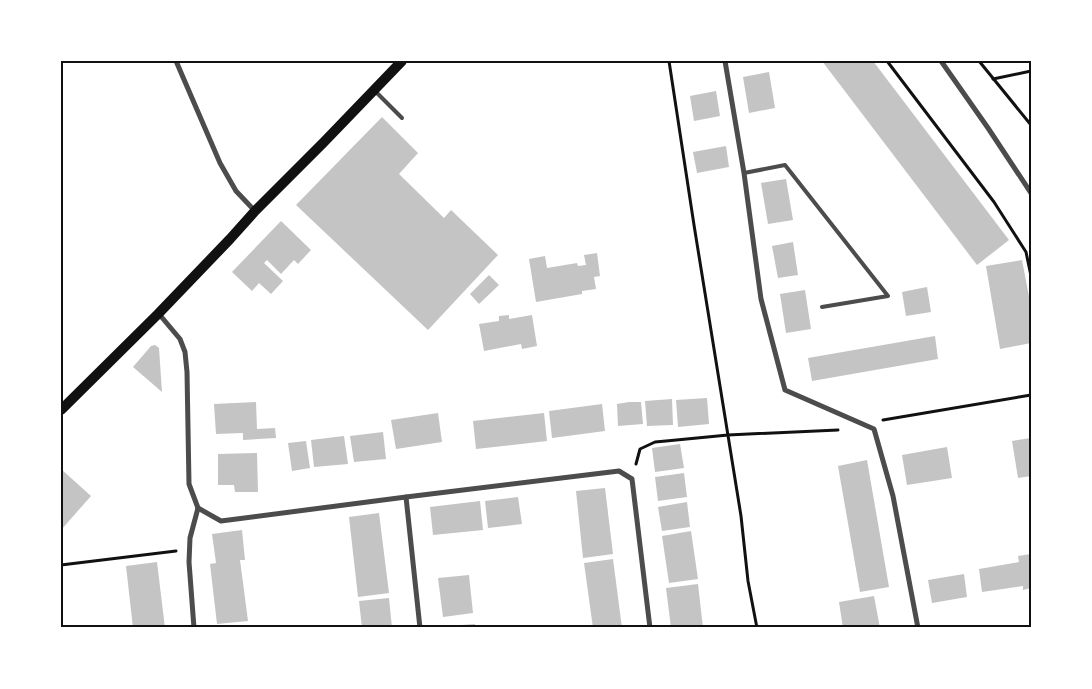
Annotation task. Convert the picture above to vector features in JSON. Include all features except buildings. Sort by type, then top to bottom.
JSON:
[{"type":"main road","points":[[61,410],[158,314],[255,211],[402,61]]},
{"type":"street","points":[[176,61],[220,162],[236,191],[255,211]]},
{"type":"street","points":[[725,61],[744,173],[761,299],[785,390],[874,429],[893,496],[918,628]]},
{"type":"street","points":[[941,61],[1031,193]]},
{"type":"street","points":[[158,314],[180,339],[185,352],[187,372],[188,484],[198,508],[221,521],[406,496],[619,471],[632,479],[650,628]]},
{"type":"street","points":[[406,496],[420,628]]},
{"type":"street","points":[[194,628],[189,549],[192,528],[198,508]]},
{"type":"lane","points":[[374,90],[402,118]]},
{"type":"lane","points":[[744,173],[785,165],[888,296],[822,307]]},
{"type":"path","points":[[669,61],[741,516],[748,581],[757,628]]},
{"type":"path","points":[[887,61],[994,202],[1026,252],[1031,276]]},
{"type":"path","points":[[979,61],[1031,125]]},
{"type":"path","points":[[993,79],[1031,71]]},
{"type":"path","points":[[632,479],[640,449],[655,442],[728,435]]},
{"type":"path","points":[[61,565],[189,549]]}]
